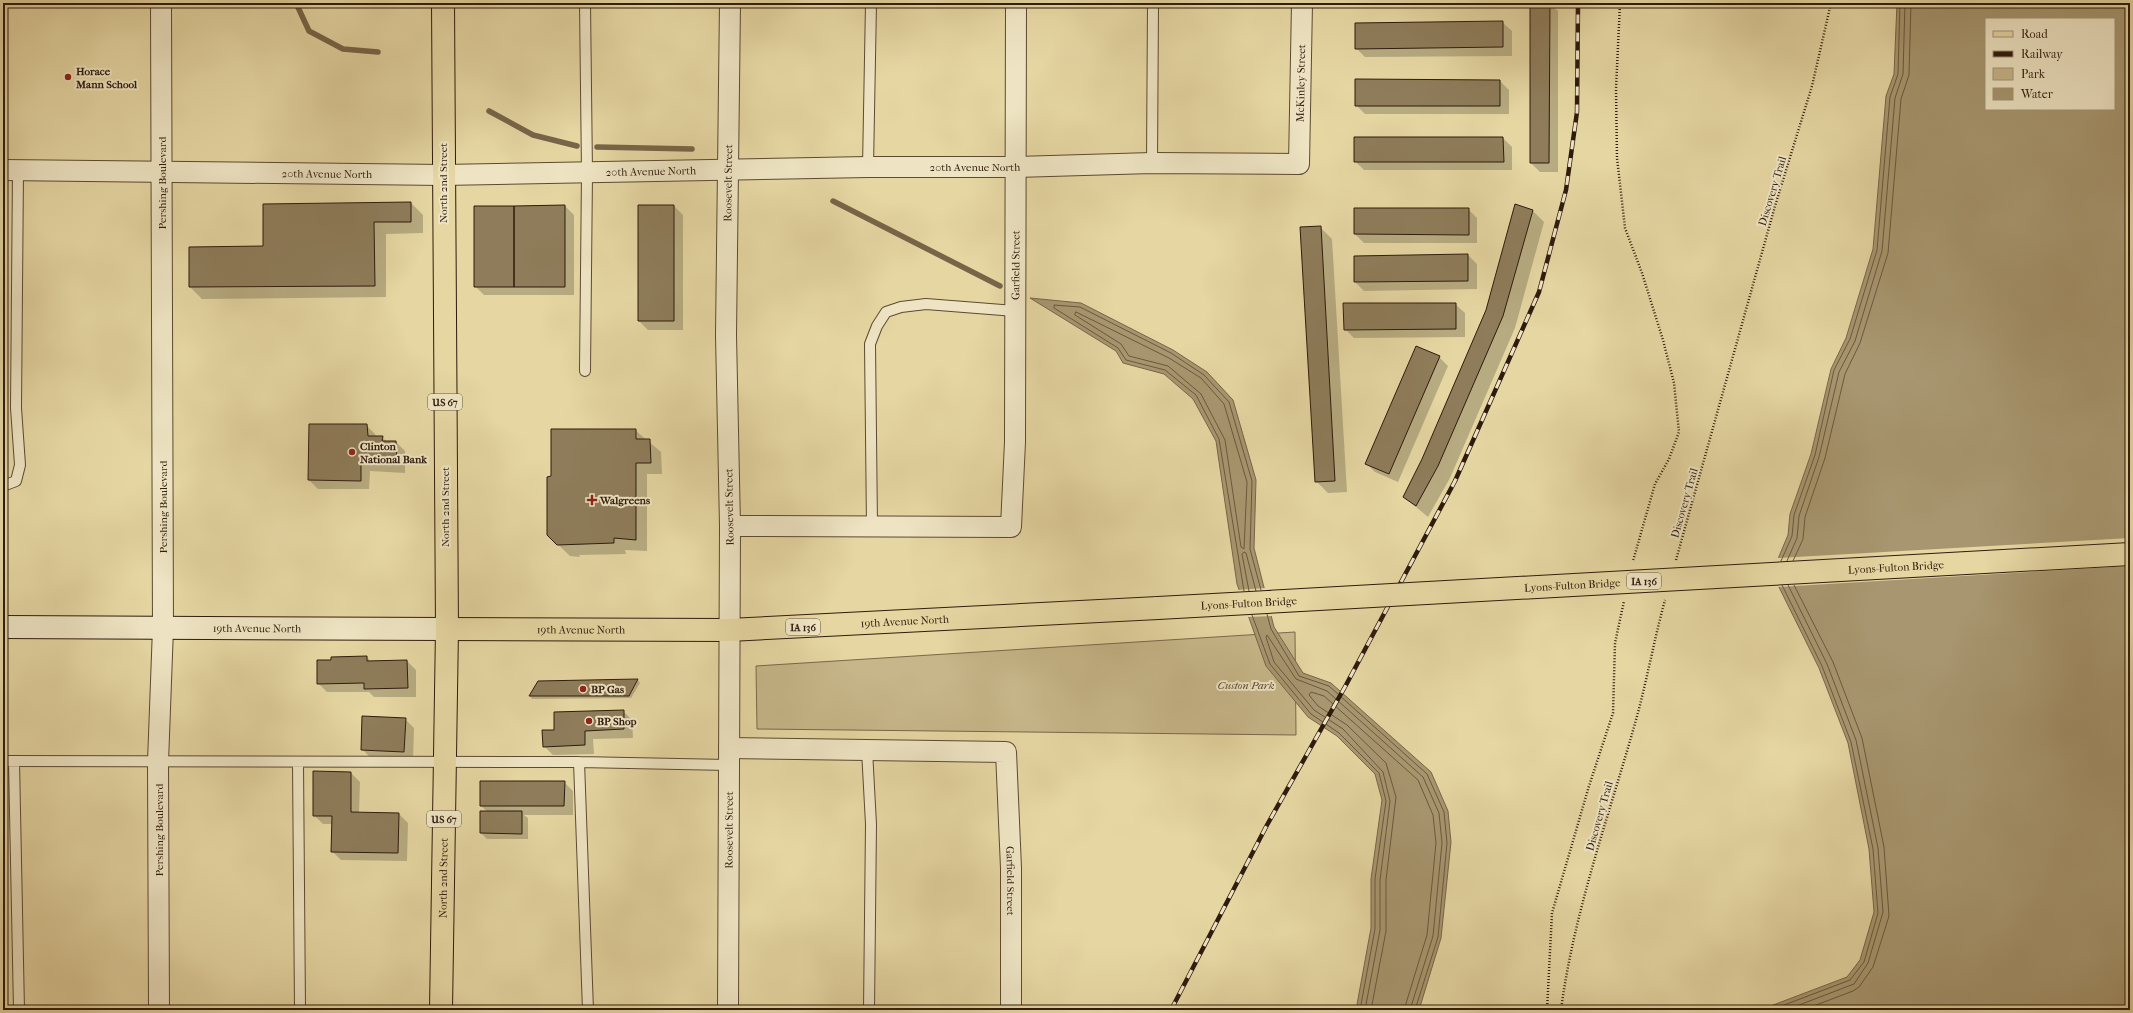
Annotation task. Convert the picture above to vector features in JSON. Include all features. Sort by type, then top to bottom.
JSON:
[{"type":"main road","name":"North 2nd Street","points":[[441,1010],[447,629],[443,3]]},
{"type":"main road","name":"Lyons-Fulton Bridge","points":[[1158,608],[2130,554]]},
{"type":"main road","name":"19th Avenue North","points":[[3,627],[729,630],[1158,608]]},
{"type":"street","name":"Pershing Boulevard","points":[[159,1010],[158,762],[163,628],[162,3]]},
{"type":"street","name":"Roosevelt Street","points":[[728,1010],[730,526],[726,335],[730,3]]},
{"type":"street","name":"Garfield Street","points":[[872,526],[1011,527],[1015,442],[1014,167],[1016,3]]},
{"type":"street","name":"McKinley Street","points":[[1299,164],[1302,3]]},
{"type":"street","name":"20th Avenue North","points":[[10,170],[443,175],[868,167],[1014,167],[1152,163],[1299,164]]},
{"type":"street","points":[[730,526],[872,526]]},
{"type":"street","name":"Garfield Street","points":[[867,750],[1006,752],[1011,868],[1011,1010]]},
{"type":"street","points":[[728,756],[867,750]]},
{"type":"lane","points":[[585,3],[585,372]]},
{"type":"lane","points":[[868,167],[871,3]]},
{"type":"lane","points":[[1152,163],[1153,3]]},
{"type":"lane","points":[[3,486],[16,481],[20,465],[16,408],[10,170]]},
{"type":"lane","points":[[872,526],[870,344],[877,326],[886,312],[901,307],[926,304],[1015,311]]},
{"type":"lane","points":[[867,750],[871,824],[869,1010]]},
{"type":"lane","points":[[3,761],[445,763],[580,762],[728,756]]},
{"type":"lane","points":[[14,761],[19,1010]]},
{"type":"lane","points":[[580,762],[588,1010]]},
{"type":"lane","points":[[298,763],[300,1010]]},
{"type":"path","points":[[1620,3],[1616,89],[1617,158],[1625,228],[1642,273],[1663,340],[1674,383],[1679,432],[1669,459],[1655,484],[1632,566]]},
{"type":"path","name":"Discovery Trail","points":[[1675,566],[1775,206],[1812,86],[1831,3]]},
{"type":"path","points":[[1547,1010],[1552,913],[1589,786],[1613,713],[1615,643],[1625,597]]},
{"type":"path","name":"Discovery Trail","points":[[1561,1010],[1577,926],[1600,838],[1636,719],[1666,597]]},
{"type":"green space","name":"Custon Park","points":[[1295,632],[1296,735],[757,729],[756,666]]},
{"type":"water","points":[[1897,3],[2130,3],[2130,1010],[1760,1010],[1847,977],[1860,960],[1874,912],[1869,849],[1848,743],[1819,668],[1772,573],[1788,535],[1790,514],[1811,454],[1831,369],[1846,338],[1873,249],[1886,96],[1894,74]]},
{"type":"water","points":[[1030,298],[1081,303],[1173,350],[1207,372],[1233,400],[1256,480],[1254,548],[1274,627],[1303,673],[1331,683],[1431,772],[1448,811],[1451,842],[1441,938],[1419,1010],[1356,1010],[1371,928],[1371,879],[1382,800],[1375,774],[1337,736],[1308,717],[1266,666],[1237,584],[1216,441],[1193,399],[1164,374],[1123,363],[1116,351]]},
{"type":"pier","points":[[2130,538],[2130,566],[1776,587],[1770,573],[1776,558]]},
{"type":"pier","points":[[1266,588],[1273,616],[1247,617],[1237,590]]},
{"type":"building","points":[[1530,3],[1550,3],[1549,163],[1530,163]]},
{"type":"building","points":[[1503,21],[1503,47],[1355,49],[1355,23]]},
{"type":"building","points":[[1355,79],[1500,80],[1500,106],[1355,106]]},
{"type":"building","points":[[1354,137],[1503,137],[1504,162],[1354,162]]},
{"type":"building","points":[[411,202],[411,222],[374,222],[375,286],[189,287],[189,247],[263,246],[263,204]]},
{"type":"building","points":[[1515,204],[1533,210],[1503,316],[1438,466],[1416,506],[1403,497],[1422,459],[1486,310]]},
{"type":"building","points":[[565,205],[565,287],[514,287],[514,206]]},
{"type":"building","points":[[638,205],[674,205],[674,321],[638,321]]},
{"type":"building","points":[[474,206],[514,206],[514,287],[474,287]]},
{"type":"building","points":[[1354,208],[1469,208],[1469,235],[1354,234]]},
{"type":"building","points":[[1321,226],[1335,481],[1315,482],[1300,227]]},
{"type":"building","points":[[1468,254],[1468,281],[1354,282],[1354,256]]},
{"type":"building","points":[[1343,303],[1456,303],[1456,329],[1344,330]]},
{"type":"building","points":[[1416,346],[1440,356],[1389,474],[1365,464]]},
{"type":"building","name":"Clinton National Bank","points":[[309,424],[367,424],[368,436],[383,436],[382,441],[396,441],[397,464],[361,463],[361,481],[308,480]]},
{"type":"building","name":"Walgreens","points":[[551,429],[636,429],[636,439],[650,439],[651,463],[636,463],[636,540],[614,538],[614,543],[557,545],[547,535],[547,477],[551,476]]},
{"type":"building","points":[[367,656],[367,661],[407,660],[408,688],[364,689],[364,683],[317,684],[317,660],[331,660],[331,657]]},
{"type":"building","name":"BP Gas","points":[[638,679],[629,696],[529,696],[538,681]]},
{"type":"building","name":"BP Shop","points":[[624,710],[624,729],[585,731],[585,745],[543,747],[542,730],[554,730],[554,712]]},
{"type":"building","points":[[362,716],[406,718],[404,752],[361,750]]},
{"type":"building","points":[[313,771],[351,772],[351,812],[399,813],[398,853],[331,852],[332,816],[313,816]]},
{"type":"building","points":[[480,781],[565,781],[564,806],[480,806]]},
{"type":"building","points":[[480,811],[522,811],[522,834],[480,833]]},
{"type":"waterway","points":[[296,3],[309,31],[343,49],[378,52]]},
{"type":"waterway","points":[[489,111],[533,135],[577,146]]},
{"type":"waterway","points":[[597,147],[692,149]]},
{"type":"waterway","points":[[833,201],[1000,286]]},
{"type":"railway","points":[[1171,1010],[1267,825],[1346,685],[1455,481],[1539,292],[1566,190],[1577,112],[1578,3]]},
{"type":"place","name":"Horace Mann School","points":[[68,77]]},
{"type":"place","name":"Clinton National Bank","points":[[352,452]]},
{"type":"place","name":"Walgreens","points":[[592,500]]},
{"type":"place","name":"BP Gas","points":[[583,689]]},
{"type":"place","name":"BP Shop","points":[[589,721]]}]
